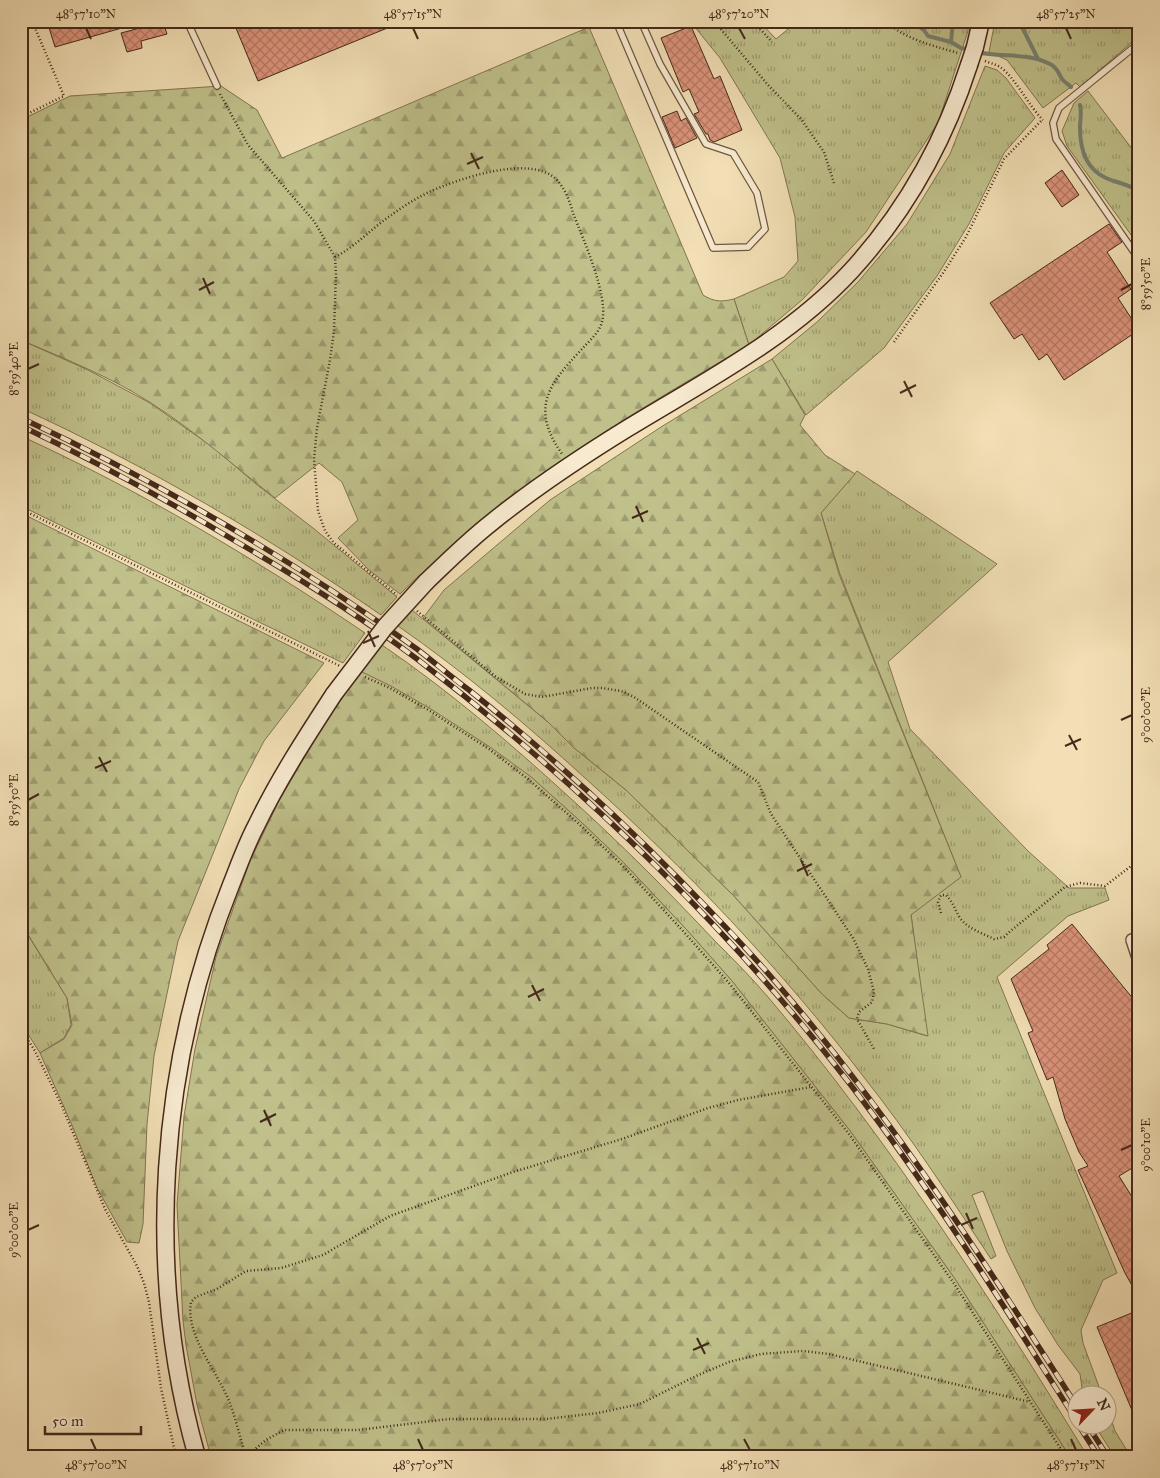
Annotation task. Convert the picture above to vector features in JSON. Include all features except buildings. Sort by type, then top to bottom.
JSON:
[{"type":"main road","points":[[197,1457],[186,1412],[174,1345],[165,1233],[169,1145],[181,1055],[188,1019],[206,952],[255,826],[294,754],[334,694],[385,627],[426,582],[485,528],[528,495],[618,435],[750,354],[814,306],[850,272],[878,240],[904,204],[926,168],[950,119],[969,65],[981,21]]},
{"type":"street","points":[[1132,940],[1139,961]]},
{"type":"lane","points":[[187,21],[217,86]]},
{"type":"lane","points":[[616,21],[713,248],[748,247],[765,229],[757,193],[733,152],[706,144],[660,64],[641,21]]},
{"type":"lane","points":[[1134,252],[1056,139],[1053,123],[1059,108],[1139,42]]},
{"type":"path","points":[[21,117],[64,96],[32,21]]},
{"type":"path","points":[[714,21],[768,86],[801,119],[824,152],[834,183]]},
{"type":"path","points":[[753,21],[772,42]]},
{"type":"path","points":[[217,86],[248,146],[314,221],[335,257],[334,331],[317,428],[314,459],[318,511],[325,531],[334,543],[402,599]]},
{"type":"path","points":[[894,342],[914,316],[966,237],[1004,159],[1042,120]]},
{"type":"path","points":[[335,257],[406,205],[449,184],[497,170],[517,169],[538,171],[556,179],[569,200],[602,294],[603,311],[598,331],[549,389],[545,415],[553,442]]},
{"type":"path","points":[[21,509],[347,669]]},
{"type":"path","points":[[417,611],[496,677],[514,689],[525,694],[542,696],[592,688],[621,690],[650,707],[758,782],[771,814],[848,930],[868,969],[874,992],[872,1002],[859,1012],[857,1020],[874,1049]]},
{"type":"path","points":[[364,677],[390,688],[430,711],[528,779],[578,823],[653,898],[730,983],[849,1134],[953,1282],[1066,1457]]},
{"type":"path","points":[[941,913],[938,902],[941,895],[946,895],[951,900],[959,917],[967,926],[994,939],[1004,937],[1065,887],[1080,883],[1105,886],[1139,860]]},
{"type":"path","points":[[21,1029],[35,1051],[56,1095],[95,1189],[137,1266],[144,1284],[149,1302],[161,1388],[176,1457]]},
{"type":"path","points":[[246,1457],[229,1402],[192,1329],[189,1309],[190,1302],[196,1297],[217,1289],[246,1271],[281,1268],[323,1256],[390,1216],[513,1172],[622,1138],[708,1108],[738,1100],[811,1087]]},
{"type":"path","points":[[250,1457],[254,1450],[266,1440],[284,1430],[358,1430],[449,1419],[546,1419],[598,1413],[640,1404],[729,1362],[761,1354],[803,1351],[829,1354],[1031,1402]]},
{"type":"green space","points":[[690,21],[759,21],[776,39],[798,21],[969,21],[968,31],[938,123],[866,232],[803,299],[749,345],[734,299],[784,277],[798,261],[795,217],[780,158],[720,58]]},
{"type":"green space","points":[[995,21],[1139,21],[1139,36],[1080,87],[1076,83],[1043,108],[1007,60],[989,52]]},
{"type":"green space","points":[[589,27],[703,295],[718,301],[734,299],[749,345],[606,431],[524,487],[460,538],[400,594],[369,570],[338,538],[358,520],[342,482],[319,463],[275,498],[199,437],[151,403],[71,361],[21,340],[21,120],[70,96],[221,86],[257,110],[282,158]]},
{"type":"green space","points":[[985,66],[997,70],[1006,78],[1035,118],[1004,153],[969,224],[937,276],[884,348],[806,415],[772,359],[817,322],[858,282],[907,224],[950,154]]},
{"type":"green space","points":[[1088,91],[1139,158],[1139,246],[1067,146],[1062,131],[1074,103]]},
{"type":"green space","points":[[21,340],[88,370],[150,403],[214,448],[397,597],[381,615],[294,557],[160,478],[21,408]]},
{"type":"green space","points":[[772,359],[805,415],[800,425],[825,455],[855,474],[821,513],[839,574],[961,877],[911,915],[928,1036],[887,1024],[849,1018],[822,994],[734,896],[626,790],[423,618],[444,590],[550,500],[661,427]]},
{"type":"green space","points":[[21,436],[66,457],[197,527],[365,633],[343,663],[21,506]]},
{"type":"green space","points":[[857,471],[997,564],[888,662],[910,729],[1028,851],[1069,888],[1105,888],[1109,900],[1068,916],[997,977],[1117,1273],[1103,1280],[1081,1330],[1083,1343],[1099,1386],[1082,1386],[1080,1374],[1058,1345],[1035,1308],[1007,1251],[983,1191],[972,1195],[996,1256],[991,1259],[897,1120],[799,997],[731,921],[623,813],[563,758],[471,680],[398,626],[412,610],[548,722],[573,747],[626,790],[734,896],[822,994],[849,1018],[887,1024],[927,1036],[911,914],[961,877],[840,574],[821,513]]},
{"type":"green space","points":[[21,513],[324,663],[264,741],[239,789],[178,941],[154,1056],[147,1124],[143,1224],[139,1243],[127,1242],[97,1188],[40,1053],[64,1039],[72,1025],[67,998],[21,923]]},
{"type":"green space","points":[[382,645],[431,680],[478,717],[606,831],[742,968],[812,1051],[897,1163],[1014,1338],[1068,1425],[1068,1436],[1075,1436],[1088,1457],[1070,1457],[955,1279],[851,1132],[732,981],[686,929],[623,862],[530,776],[360,671]]},
{"type":"green space","points":[[360,671],[431,709],[490,747],[530,776],[623,862],[686,929],[732,981],[851,1132],[955,1279],[1070,1457],[211,1457],[197,1405],[186,1345],[177,1205],[184,1116],[195,1049],[216,957],[250,861],[279,801],[327,719]]},
{"type":"green space","points":[[21,924],[67,998],[71,1025],[64,1038],[40,1053],[21,1023]]},
{"type":"green space","points":[[1101,1436],[1118,1436],[1131,1457],[1115,1457]]},
{"type":"waterway","points":[[911,21],[924,30],[928,36],[951,42],[961,48],[970,50]]},
{"type":"waterway","points":[[951,42],[953,21]]},
{"type":"waterway","points":[[1019,21],[1038,59]]},
{"type":"waterway","points":[[977,52],[1041,60],[1055,67],[1063,80],[1071,87]]},
{"type":"waterway","points":[[1080,105],[1081,143],[1089,163],[1099,174],[1106,178],[1139,191]]},
{"type":"railway","points":[[21,418],[174,496],[322,584],[417,649],[497,712],[602,805],[653,853],[729,931],[767,972],[820,1036],[899,1139],[936,1191],[1068,1392]]},
{"type":"railway","points":[[21,426],[103,467],[184,511],[329,598],[417,659],[477,706],[592,805],[701,912],[753,967],[850,1084],[939,1208],[1068,1407]]},
{"type":"railway","points":[[1085,1436],[1099,1457]]},
{"type":"railway","points":[[1094,1436],[1108,1457]]}]
